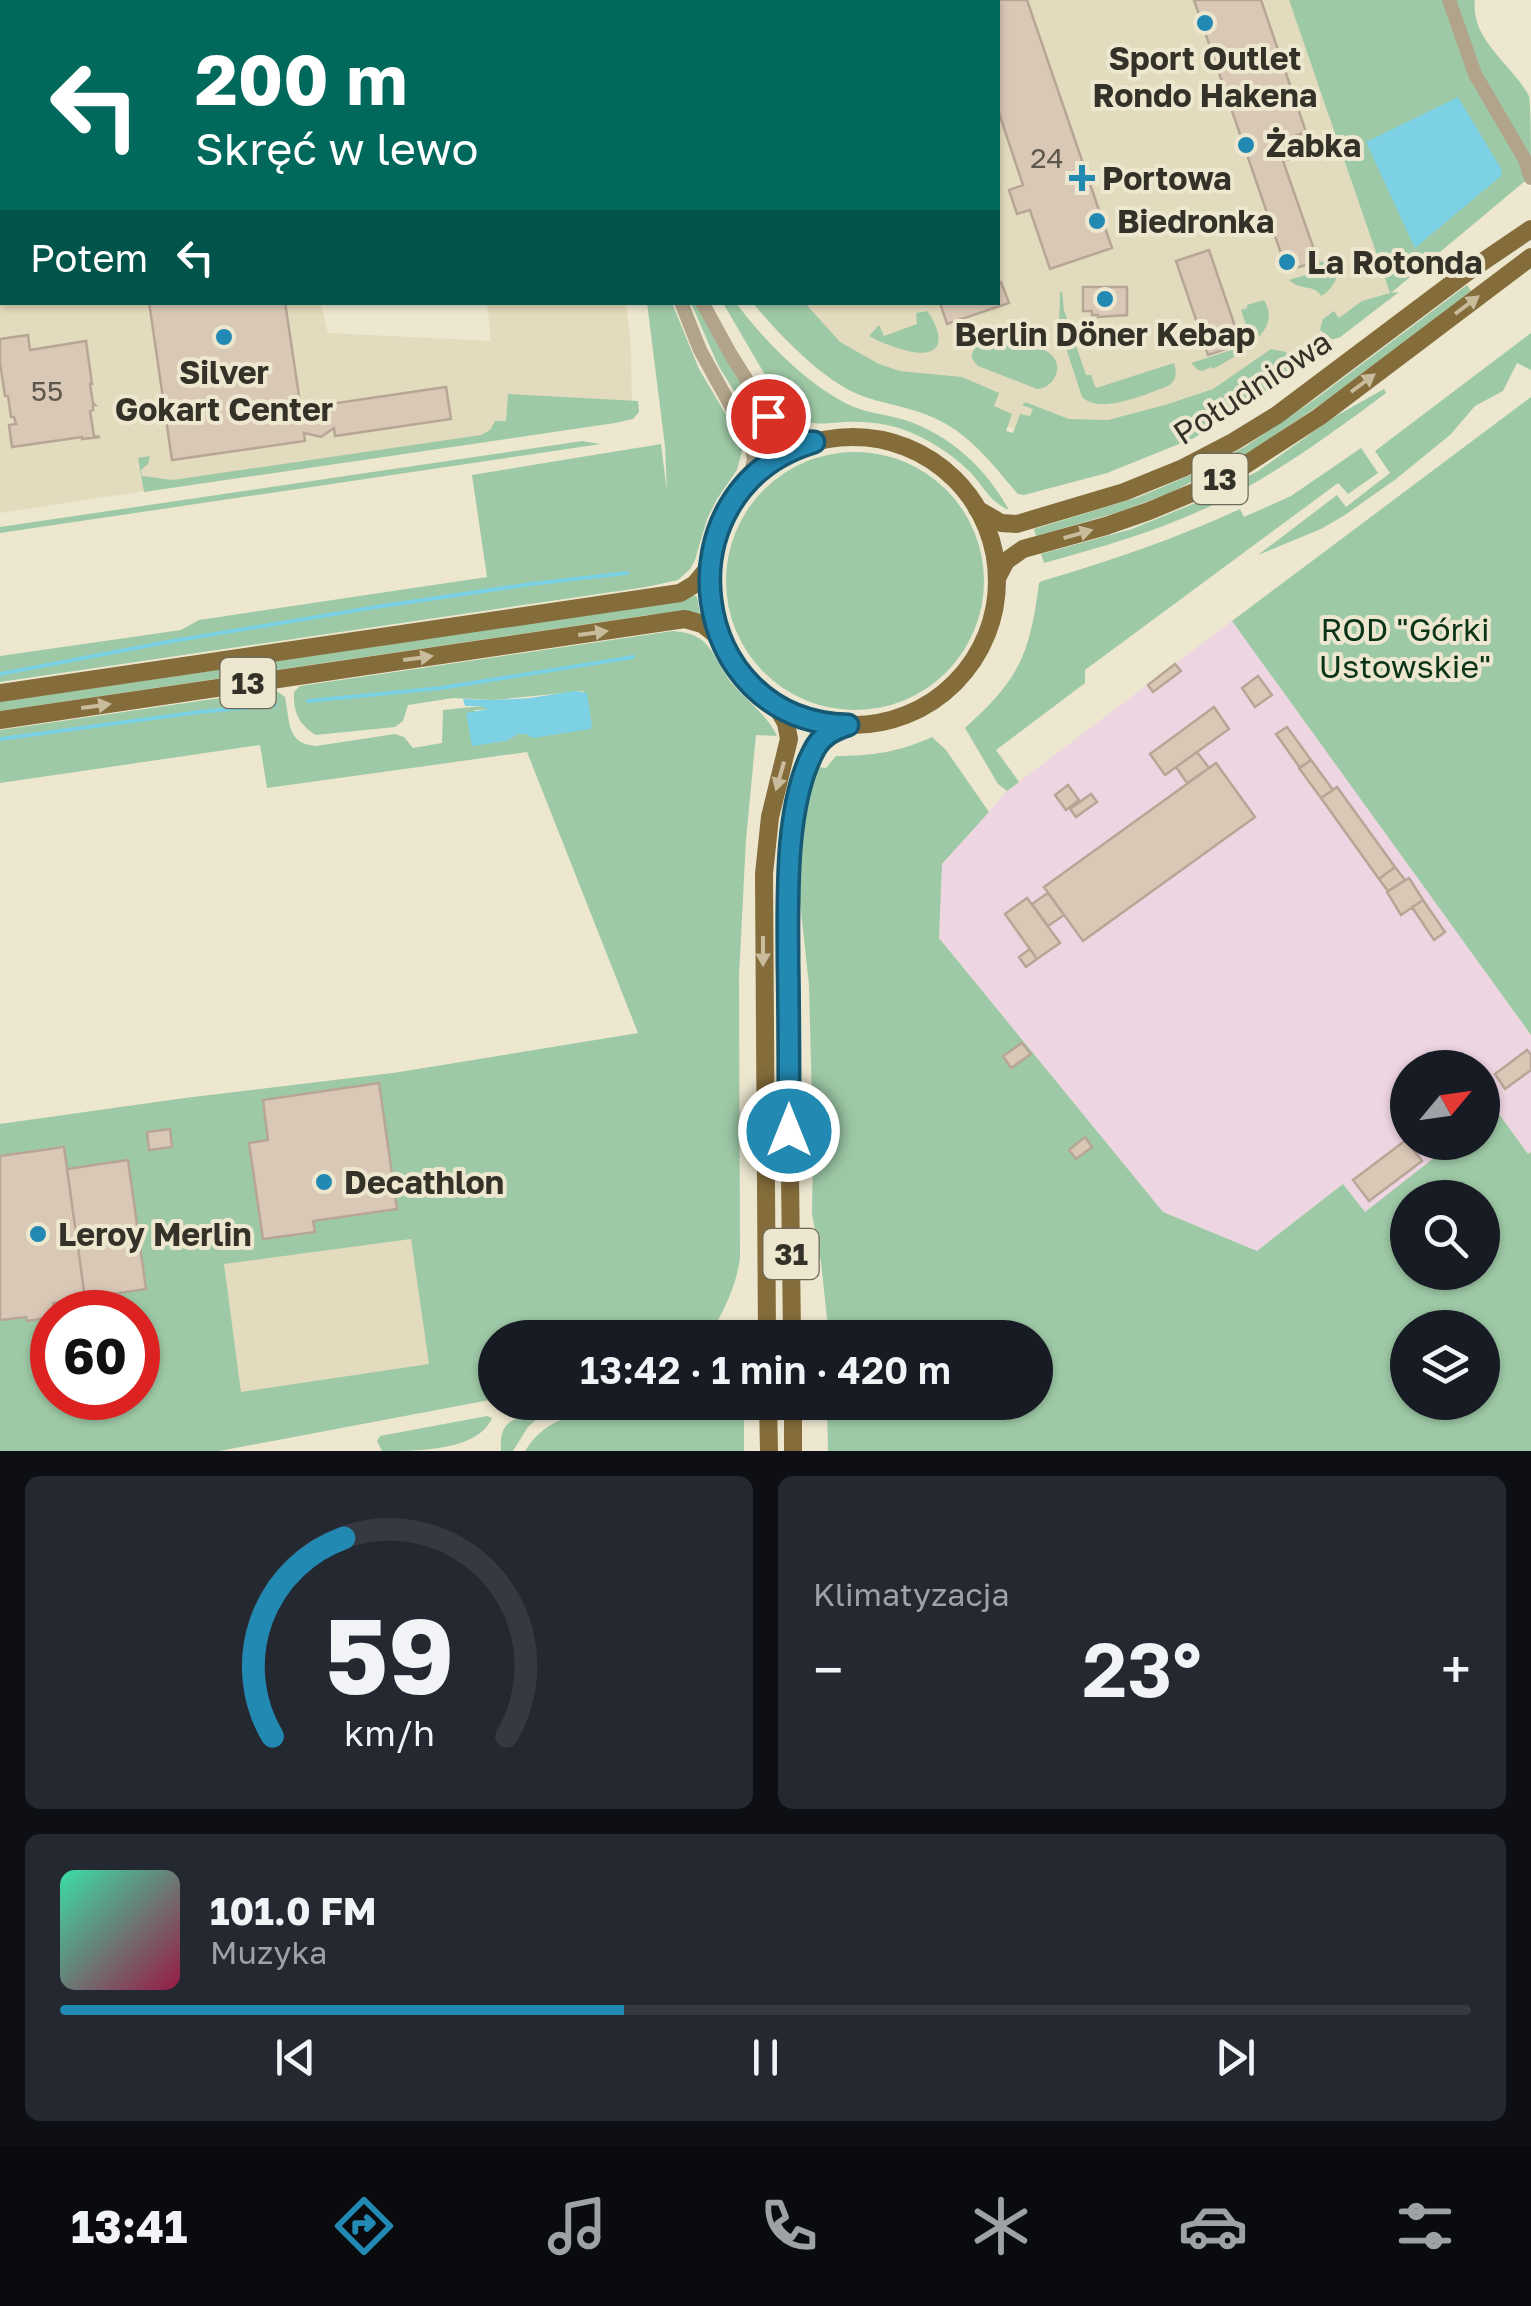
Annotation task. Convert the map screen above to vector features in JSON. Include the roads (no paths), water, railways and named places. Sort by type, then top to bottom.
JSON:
[{"type":"main road","name":"Południowa","points":[[977,509],[1001,523],[1017,524],[1124,492],[1210,454],[1276,415],[1531,229]]},
{"type":"main road","name":"Południowa","points":[[996,578],[1006,562],[1024,550],[1149,511],[1242,467],[1318,416],[1531,258]]},
{"type":"main road","points":[[882,440],[905,447],[946,472],[977,509],[991,542],[996,578],[993,614],[974,658],[952,686],[922,708],[877,724],[829,724],[773,702],[731,659],[710,603],[709,567],[714,543],[734,500],[749,481],[777,458],[814,442],[882,440]]},
{"type":"main road","name":"13","points":[[0,693],[680,593],[709,567]]},
{"type":"main road","name":"13","points":[[0,720],[685,619],[702,624],[720,638]]},
{"type":"main road","name":"31","points":[[767,1320],[763,885],[770,817],[789,740],[786,723],[773,702]]},
{"type":"main road","name":"31","points":[[792,1320],[788,934],[791,846],[798,798],[812,752],[825,736],[848,725]]},
{"type":"main road","points":[[768,1420],[769,1451]]},
{"type":"main road","points":[[792,1420],[793,1451]]},
{"type":"street","points":[[1449,0],[1475,74],[1528,162],[1531,178]]},
{"type":"street","points":[[682,305],[700,350],[750,442],[754,459],[749,481]]},
{"type":"street","points":[[704,305],[778,429],[794,440],[814,442]]},
{"type":"water","points":[[1458,97],[1502,170],[1501,176],[1415,248],[1366,142]]},
{"type":"water","points":[[575,691],[587,693],[590,729],[533,738],[518,734],[506,741],[472,746],[466,713],[488,709],[465,706],[463,699],[530,698]]},
{"type":"waterway","points":[[0,674],[376,607],[627,573]]},
{"type":"waterway","points":[[308,701],[441,688],[633,657]]},
{"type":"waterway","points":[[0,739],[275,705]]},
{"type":"place","name":"Sport Outlet Rondo Hakena","points":[[1205,23]]},
{"type":"place","name":"Żabka","points":[[1246,145]]},
{"type":"place","name":"Portowa","points":[[1082,178]]},
{"type":"place","name":"Biedronka","points":[[1097,221]]},
{"type":"place","name":"La Rotonda","points":[[1287,262]]},
{"type":"place","name":"Berlin Döner Kebap","points":[[1105,299]]},
{"type":"place","name":"Silver Gokart Center","points":[[224,337]]},
{"type":"place","name":"Decathlon","points":[[324,1182]]},
{"type":"place","name":"Leroy Merlin","points":[[38,1234]]},
{"type":"park label","name":"ROD \"Górki Ustowskie\"","points":[[1405,648]]}]
